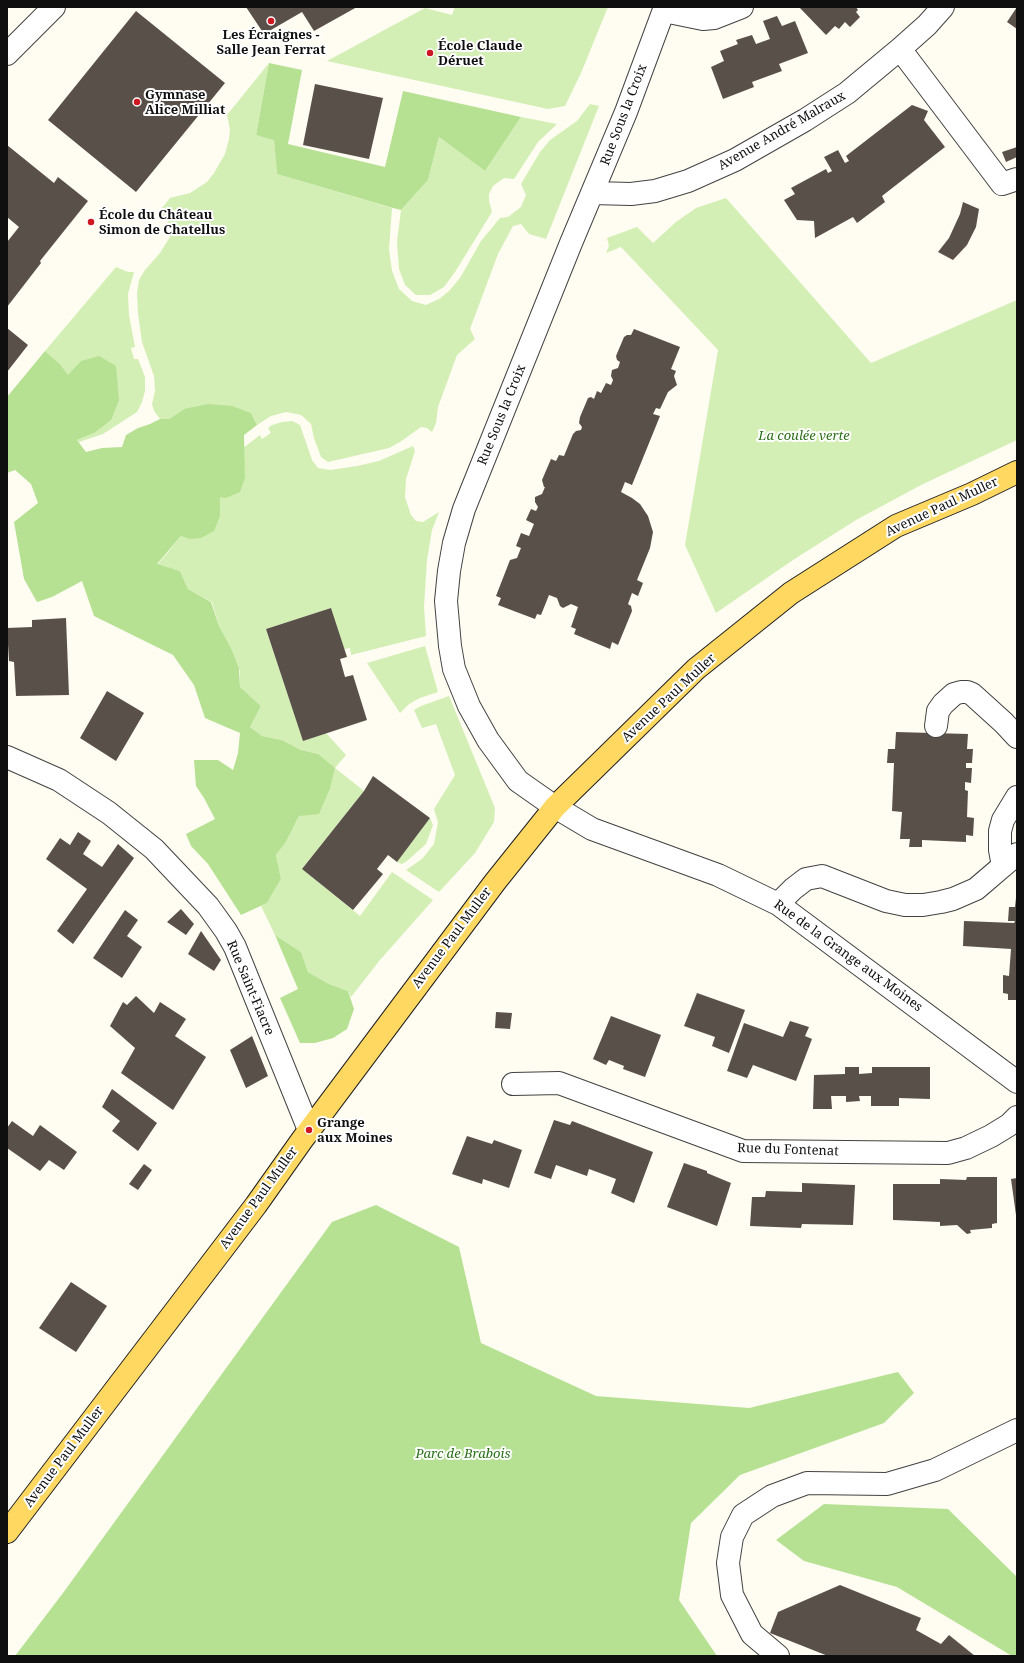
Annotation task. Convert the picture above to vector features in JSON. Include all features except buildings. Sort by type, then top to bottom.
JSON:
[{"type":"main road","name":"Avenue Paul Muller","points":[[7,1532],[256,1205],[309,1130],[495,882],[555,807],[696,669],[791,593],[896,526],[972,494],[1017,472]]},
{"type":"street","points":[[7,54],[54,7]]},
{"type":"street","points":[[665,9],[703,19],[714,18],[742,7]]},
{"type":"street","name":"Avenue André Malraux","points":[[592,193],[631,194],[655,191],[688,181],[723,166],[805,120],[847,93],[927,25],[943,7]]},
{"type":"street","name":"Rue Sous la Croix","points":[[555,807],[518,781],[488,740],[469,706],[454,670],[450,646],[446,601],[449,571],[454,543],[464,509],[626,112],[665,9]]},
{"type":"street","points":[[900,49],[1002,184],[1017,179]]},
{"type":"street","points":[[936,726],[938,711],[943,704],[954,694],[967,692],[972,694],[1004,723],[1017,738]]},
{"type":"street","name":"Rue Saint-Fiacre","points":[[7,757],[58,780],[109,813],[154,849],[208,906],[235,948],[309,1130]]},
{"type":"street","points":[[778,904],[792,889],[806,879],[822,876],[886,901],[905,905],[923,905],[941,902],[953,899],[976,889],[1010,860],[1000,850],[1000,831],[1003,820],[1017,797]]},
{"type":"street","name":"Rue de la Grange aux Moines","points":[[555,807],[592,829],[718,875],[778,904],[1017,1082]]},
{"type":"street","name":"Rue du Fontenat","points":[[513,1084],[558,1083],[743,1151],[948,1154],[966,1148],[991,1136],[1009,1125],[1017,1117]]},
{"type":"street","points":[[778,1656],[752,1634],[732,1595],[728,1563],[732,1537],[743,1515],[772,1496],[807,1483],[887,1484],[935,1470],[1017,1430]]},
{"type":"green space","name":"École Claude Déruet","points":[[455,7],[608,7],[581,73],[565,106],[548,109],[327,61],[425,8],[452,15]]},
{"type":"green space","points":[[269,63],[256,135],[274,139],[277,174],[392,208],[389,249],[392,271],[399,289],[412,301],[426,305],[439,299],[449,291],[460,278],[481,241],[500,218],[508,217],[521,207],[526,195],[521,184],[540,152],[550,140],[577,121],[590,104],[599,106],[546,239],[529,234],[521,224],[513,226],[498,254],[470,329],[475,339],[457,355],[438,407],[436,423],[432,432],[427,428],[421,427],[389,448],[328,462],[321,457],[311,424],[301,415],[286,412],[271,416],[257,425],[251,413],[184,409],[169,419],[160,419],[154,411],[152,404],[155,391],[154,376],[142,342],[137,293],[139,280],[145,270],[160,253],[173,232],[172,227],[168,222],[157,214],[170,198],[190,193],[207,182],[214,173],[225,154],[229,139],[230,130],[227,115]]},
{"type":"green space","points":[[269,63],[302,70],[288,144],[385,167],[403,91],[521,117],[485,171],[439,137],[428,180],[401,210],[277,174],[274,140],[256,135]]},
{"type":"green space","points":[[521,117],[557,124],[538,142],[514,179],[504,178],[493,186],[489,194],[492,212],[444,287],[430,295],[416,295],[405,285],[399,269],[397,242],[401,210],[428,180],[439,137],[485,171]]},
{"type":"green space","name":"La coulée verte","points":[[726,198],[871,363],[1017,300],[1017,440],[921,485],[856,520],[793,560],[716,613],[685,545],[718,350],[621,247],[606,253],[609,246],[607,238],[637,227],[653,243],[676,222],[696,208]]},
{"type":"green space","points":[[116,267],[128,272],[134,272],[128,294],[129,315],[135,347],[131,348],[134,359],[138,359],[145,377],[145,391],[137,412],[103,434],[79,442],[77,440],[94,433],[81,361],[68,376],[60,364],[45,351]]},
{"type":"green space","points":[[45,351],[60,364],[68,375],[81,361],[99,356],[116,366],[119,400],[111,420],[94,433],[77,440],[86,452],[102,448],[122,447],[126,435],[138,428],[160,419],[169,419],[184,409],[208,404],[232,406],[251,413],[257,425],[244,435],[245,478],[240,492],[226,498],[220,497],[220,516],[214,531],[201,538],[189,539],[181,536],[157,564],[180,571],[188,589],[211,602],[219,626],[231,648],[239,668],[240,687],[261,706],[250,727],[262,736],[282,740],[301,750],[318,754],[335,768],[330,788],[319,814],[299,816],[286,842],[276,855],[281,879],[267,903],[241,915],[208,864],[191,846],[186,834],[215,819],[196,786],[194,760],[218,760],[233,770],[238,753],[240,733],[205,718],[194,685],[173,655],[94,616],[82,581],[52,597],[37,602],[24,579],[14,522],[38,503],[31,484],[15,470],[7,473],[7,397]]},
{"type":"green space","points":[[292,421],[300,425],[312,460],[318,468],[330,470],[379,461],[413,446],[415,451],[406,479],[405,497],[411,515],[416,521],[423,522],[439,512],[432,530],[427,560],[424,607],[426,636],[351,655],[350,648],[344,649],[331,608],[266,629],[303,740],[326,733],[346,755],[335,768],[364,791],[302,869],[360,916],[392,872],[433,900],[380,960],[351,997],[348,991],[329,984],[308,972],[301,952],[275,935],[261,906],[267,903],[281,879],[276,855],[286,842],[299,816],[318,754],[301,750],[282,740],[262,736],[250,727],[261,706],[240,687],[240,671],[231,648],[219,626],[212,602],[188,589],[180,571],[157,565],[181,536],[189,539],[220,516],[220,497],[245,478],[243,448],[260,435],[262,439],[271,433],[268,428],[272,425]]},
{"type":"green space","points":[[425,646],[438,692],[420,698],[409,704],[400,713],[367,663]]},
{"type":"green space","points":[[449,696],[495,808],[494,822],[475,853],[439,892],[406,870],[422,859],[434,844],[438,822],[434,809],[455,775],[436,724],[422,728],[414,710]]},
{"type":"green space","points":[[430,818],[433,825],[426,844],[407,861],[402,864],[397,862]]},
{"type":"green space","points":[[275,935],[301,952],[308,972],[329,984],[348,991],[354,1009],[347,1029],[333,1038],[315,1043],[300,1043],[280,998],[298,989]]},
{"type":"green space","name":"Parc de Brabois","points":[[376,1205],[459,1247],[481,1343],[596,1396],[749,1408],[898,1372],[914,1393],[884,1423],[740,1475],[691,1523],[679,1600],[717,1656],[15,1656],[63,1593],[332,1222]]},
{"type":"green space","points":[[824,1504],[948,1509],[1017,1577],[1017,1656],[1012,1656],[897,1587],[804,1561],[776,1540]]},
{"type":"place","name":"Les Écraignes - Salle Jean Ferrat","points":[[271,21]]},
{"type":"place","name":"École Claude Déruet","points":[[430,53]]},
{"type":"place","name":"Gymnase Alice Milliat","points":[[137,102]]},
{"type":"place","name":"École du Château Simon de Chatellus","points":[[91,222]]},
{"type":"place","name":"Grange aux Moines","points":[[309,1130]]}]
